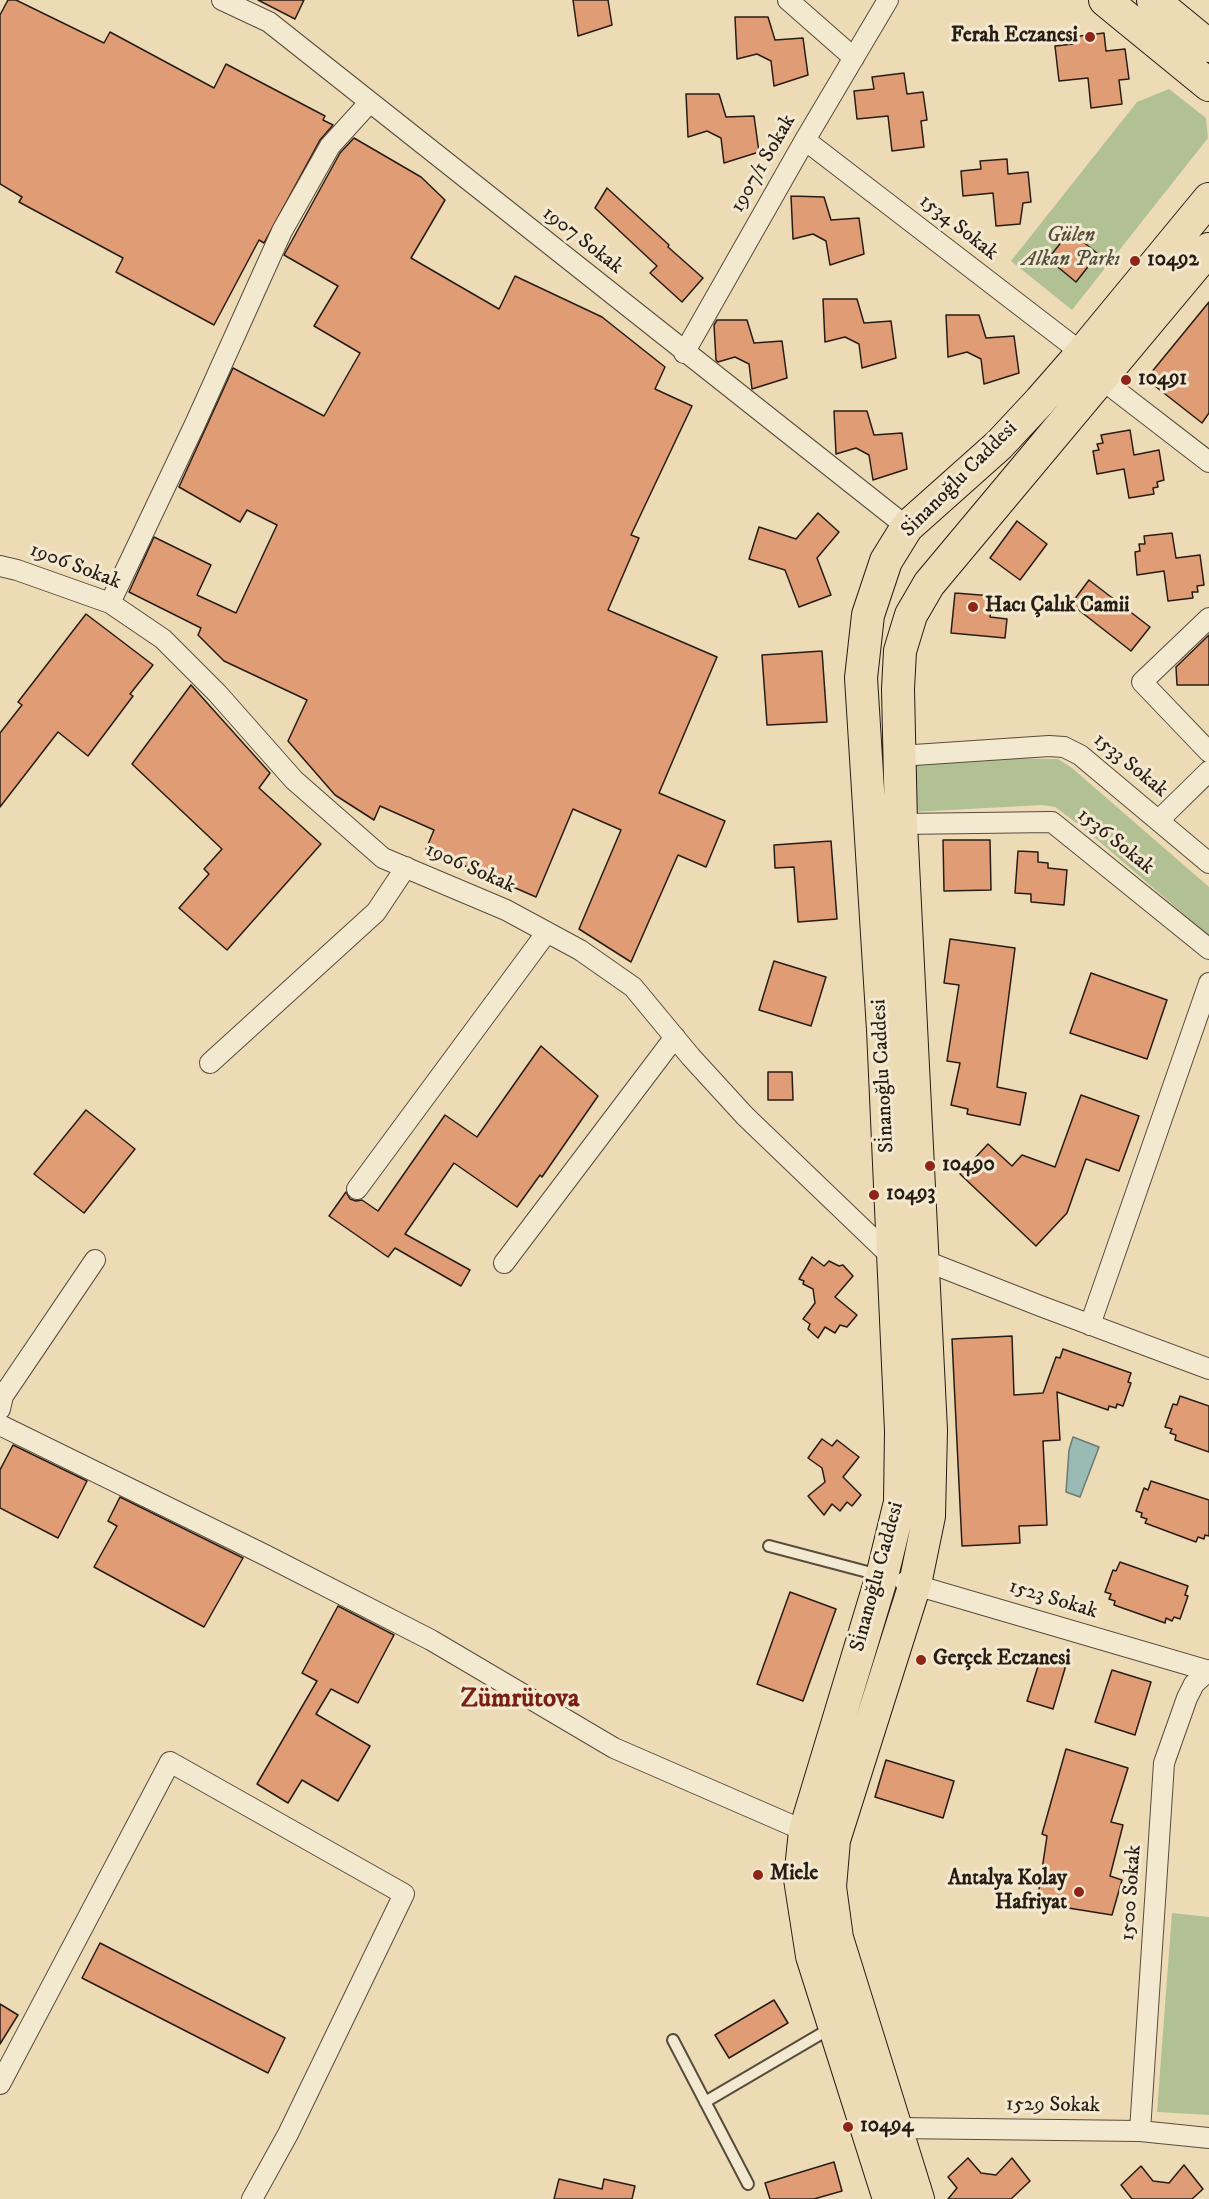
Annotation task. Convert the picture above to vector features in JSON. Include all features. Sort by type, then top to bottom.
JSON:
[{"type":"main road","points":[[1105,0],[1209,85]]},
{"type":"main road","points":[[1153,0],[1209,46]]},
{"type":"main road","name":"Si̇nanoğlu Caddesi","points":[[889,2199],[812,1956],[800,1879],[805,1831],[882,1576],[900,1502],[908,1259],[899,756],[900,651],[911,615],[929,584],[1091,365],[1209,200]]},
{"type":"main road","name":"Si̇nanoğlu Caddesi","points":[[918,2199],[837,1938],[830,1887],[834,1839],[915,1584],[929,1516],[931,1430],[908,1259],[883,1030],[861,678],[868,615],[886,561],[907,528],[1091,365],[1209,249]]},
{"type":"street","name":"1907 Sokak","points":[[222,0],[269,22],[907,528]]},
{"type":"street","points":[[788,0],[854,58]]},
{"type":"street","name":"1907/1 Sokak","points":[[684,353],[805,140],[888,0]]},
{"type":"street","points":[[110,603],[195,424],[282,231],[330,147],[369,103]]},
{"type":"street","name":"1534 Sokak","points":[[805,140],[1091,365],[1209,462]]},
{"type":"street","name":"1906 Sokak","points":[[0,566],[110,603],[163,639],[217,693],[294,780],[383,858],[506,910],[580,950],[633,987],[745,1116],[908,1259]]},
{"type":"street","points":[[1209,618],[1142,682],[1209,752]]},
{"type":"street","name":"1533 Sokak","points":[[899,756],[1049,746],[1064,747],[1080,755],[1209,863]]},
{"type":"street","points":[[1159,820],[1209,771]]},
{"type":"street","name":"1536 Sokak","points":[[901,824],[1052,822],[1209,949]]},
{"type":"street","points":[[210,1063],[376,912],[406,867]]},
{"type":"street","points":[[357,1189],[547,932]]},
{"type":"street","points":[[1090,1325],[1209,983]]},
{"type":"street","points":[[504,1263],[675,1037]]},
{"type":"street","points":[[908,1259],[1209,1369]]},
{"type":"street","points":[[0,1409],[3,1396],[95,1260]]},
{"type":"street","points":[[0,1425],[265,1555],[431,1640],[614,1748],[805,1831]]},
{"type":"street","name":"1523 Sokak","points":[[882,1576],[1209,1671]]},
{"type":"street","name":"1500 Sokak","points":[[1140,2131],[1164,1763],[1187,1698],[1194,1684],[1209,1671]]},
{"type":"street","points":[[0,2084],[170,1762],[404,1894],[288,2134],[252,2199]]},
{"type":"street","name":"1529 Sokak","points":[[896,2128],[1140,2131],[1209,2138]]},
{"type":"lane","points":[[768,1546],[882,1576]]},
{"type":"lane","points":[[705,2102],[834,2026]]},
{"type":"lane","points":[[673,2040],[748,2184]]},
{"type":"green space","name":"Gülen Alkan Parkı","points":[[1169,89],[1206,118],[1208,138],[1072,310],[1011,261],[1137,102]]},
{"type":"green space","points":[[986,758],[1058,759],[1072,768],[1209,887],[1209,936],[1086,830],[1055,807],[1042,805],[912,812],[910,764]]},
{"type":"green space","points":[[1172,1913],[1209,1917],[1209,2115],[1157,2112]]},
{"type":"water","points":[[1073,1437],[1099,1447],[1080,1497],[1066,1492],[1069,1450]]},
{"type":"building","points":[[8,0],[16,0],[104,43],[110,32],[214,88],[226,64],[325,116],[323,120],[333,125],[320,140],[264,243],[259,240],[214,325],[116,272],[123,258],[19,202],[22,197],[0,184],[0,15]]},
{"type":"building","points":[[258,0],[304,0],[295,19]]},
{"type":"building","points":[[573,0],[608,0],[612,25],[578,36]]},
{"type":"building","points":[[735,17],[768,17],[775,40],[803,38],[808,75],[774,86],[771,61],[757,54],[737,59]]},
{"type":"building","points":[[1104,33],[1106,51],[1125,49],[1129,79],[1119,80],[1122,104],[1091,108],[1088,78],[1059,81],[1055,46],[1073,44],[1072,37]]},
{"type":"building","points":[[904,73],[907,94],[923,92],[927,120],[921,121],[924,147],[892,151],[888,116],[857,119],[854,91],[874,89],[872,77]]},
{"type":"building","points":[[686,94],[719,94],[726,117],[754,116],[759,152],[724,163],[721,138],[707,131],[688,137]]},
{"type":"building","points":[[354,138],[421,177],[445,200],[411,258],[499,309],[515,276],[602,317],[665,367],[655,389],[692,406],[631,535],[639,538],[608,610],[717,657],[659,793],[725,821],[706,867],[678,855],[631,962],[579,929],[621,830],[573,809],[536,897],[426,849],[434,830],[380,806],[374,820],[335,795],[288,741],[307,700],[224,661],[198,635],[201,628],[129,592],[154,537],[211,565],[197,595],[236,613],[277,525],[247,510],[240,522],[179,487],[233,368],[324,416],[360,353],[314,326],[338,286],[284,255],[340,153]]},
{"type":"building","points":[[1007,159],[1008,174],[1028,172],[1031,202],[1023,203],[1020,224],[996,226],[993,193],[963,196],[961,171],[981,169],[980,161]]},
{"type":"building","points":[[607,188],[703,278],[682,302],[650,273],[657,266],[595,208]]},
{"type":"building","points":[[791,196],[824,197],[831,220],[859,218],[864,254],[830,265],[826,241],[813,234],[793,239]]},
{"type":"building","points":[[1070,231],[1098,254],[1076,282],[1048,259]]},
{"type":"building","points":[[823,299],[857,299],[864,323],[891,321],[896,358],[862,368],[859,344],[845,337],[825,342]]},
{"type":"building","points":[[1209,302],[1209,413],[1202,423],[1146,379]]},
{"type":"building","points":[[946,315],[979,315],[986,338],[1014,336],[1019,373],[984,384],[981,359],[967,352],[948,357]]},
{"type":"building","points":[[717,320],[747,320],[754,343],[782,341],[787,378],[752,389],[749,364],[735,357],[718,362],[714,325]]},
{"type":"building","points":[[834,411],[867,411],[874,435],[902,433],[907,469],[873,480],[869,455],[856,448],[836,454]]},
{"type":"building","points":[[1130,430],[1134,455],[1159,450],[1164,480],[1157,482],[1158,487],[1153,488],[1154,494],[1129,498],[1124,469],[1097,474],[1093,451],[1099,450],[1097,444],[1103,443],[1101,435]]},
{"type":"building","points":[[818,513],[839,532],[817,558],[831,595],[799,607],[785,570],[749,559],[759,527],[796,539]]},
{"type":"building","points":[[1017,521],[1047,544],[1020,580],[990,558]]},
{"type":"building","points":[[1172,533],[1176,558],[1200,555],[1204,585],[1197,586],[1198,592],[1192,592],[1193,598],[1168,601],[1164,571],[1137,575],[1135,552],[1140,551],[1139,544],[1145,544],[1144,536]]},
{"type":"building","points":[[1089,580],[1150,627],[1131,651],[1071,604]]},
{"type":"building","name":"Hacı Çalık Camii","points":[[955,593],[993,596],[990,617],[1007,619],[1005,638],[951,633]]},
{"type":"building","points":[[86,614],[153,665],[130,694],[133,696],[88,756],[58,732],[0,807],[0,733],[22,705],[18,702]]},
{"type":"building","points":[[1209,635],[1209,685],[1177,685],[1176,667]]},
{"type":"building","points":[[822,651],[827,722],[767,725],[762,655]]},
{"type":"building","points":[[191,685],[270,773],[259,788],[321,844],[227,950],[179,908],[209,874],[204,869],[222,849],[132,764]]},
{"type":"building","points":[[943,840],[990,840],[991,890],[944,891]]},
{"type":"building","points":[[831,841],[837,919],[798,922],[794,867],[775,868],[774,845]]},
{"type":"building","points":[[1018,851],[1038,852],[1038,862],[1048,863],[1048,868],[1067,870],[1064,905],[1031,902],[1031,894],[1015,893]]},
{"type":"building","points":[[950,939],[1015,948],[997,1087],[1026,1093],[1020,1125],[967,1114],[968,1109],[951,1105],[960,1063],[947,1061],[959,985],[944,983]]},
{"type":"building","points":[[774,961],[826,977],[811,1026],[759,1010]]},
{"type":"building","points":[[1091,973],[1167,1000],[1147,1059],[1070,1033]]},
{"type":"building","points":[[541,1046],[598,1096],[542,1177],[540,1175],[517,1207],[454,1163],[405,1234],[470,1270],[461,1286],[395,1248],[388,1257],[329,1216],[346,1192],[350,1199],[362,1200],[378,1211],[445,1115],[477,1137]]},
{"type":"building","points":[[768,1072],[792,1072],[793,1100],[768,1100]]},
{"type":"building","points":[[1081,1095],[1139,1116],[1119,1171],[1086,1159],[1067,1213],[1036,1246],[960,1174],[988,1144],[1012,1166],[1022,1155],[1055,1167]]},
{"type":"building","points":[[86,1110],[135,1149],[84,1213],[34,1174]]},
{"type":"building","points":[[812,1257],[824,1266],[829,1261],[839,1266],[843,1265],[853,1276],[835,1297],[857,1315],[847,1327],[840,1325],[835,1333],[825,1327],[818,1338],[808,1329],[810,1324],[803,1319],[815,1303],[813,1289],[799,1279]]},
{"type":"building","points":[[1012,1336],[1014,1395],[1043,1393],[1056,1357],[1060,1358],[1063,1349],[1131,1373],[1128,1382],[1131,1383],[1123,1406],[1117,1404],[1116,1408],[1109,1406],[1108,1410],[1057,1392],[1060,1440],[1043,1441],[1047,1525],[1019,1526],[1020,1543],[962,1546],[952,1339]]},
{"type":"building","points":[[1180,1396],[1209,1406],[1209,1452],[1175,1440],[1176,1435],[1170,1433],[1172,1429],[1165,1427],[1173,1404],[1177,1405]]},
{"type":"building","points":[[822,1439],[832,1446],[837,1440],[859,1457],[843,1477],[861,1495],[852,1506],[847,1502],[840,1511],[832,1504],[824,1515],[808,1496],[825,1482],[822,1468],[808,1458]]},
{"type":"building","points":[[13,1445],[87,1481],[58,1538],[0,1508],[0,1470]]},
{"type":"building","points":[[1151,1481],[1209,1500],[1209,1536],[1205,1535],[1204,1539],[1198,1537],[1196,1542],[1145,1523],[1147,1519],[1141,1517],[1142,1513],[1136,1511],[1144,1488],[1148,1490]]},
{"type":"building","points":[[120,1497],[243,1558],[204,1627],[94,1567],[117,1526],[108,1521]]},
{"type":"building","points":[[1120,1562],[1188,1586],[1185,1595],[1188,1596],[1180,1619],[1174,1617],[1172,1621],[1166,1618],[1165,1623],[1114,1605],[1115,1601],[1109,1599],[1111,1594],[1105,1592],[1113,1570],[1116,1571]]},
{"type":"building","points":[[790,1592],[836,1609],[803,1701],[757,1684]]},
{"type":"building","points":[[338,1606],[394,1635],[358,1703],[331,1689],[316,1714],[370,1746],[338,1801],[302,1780],[288,1803],[257,1784],[317,1681],[302,1673]]},
{"type":"building","points":[[1041,1657],[1066,1665],[1053,1709],[1027,1701]]},
{"type":"building","points":[[1112,1670],[1151,1682],[1135,1735],[1095,1722]]},
{"type":"building","points":[[1066,1749],[1128,1768],[1111,1822],[1123,1825],[1110,1876],[1122,1880],[1112,1915],[1037,1903],[1047,1836],[1042,1834]]},
{"type":"building","points":[[886,1760],[954,1781],[943,1818],[875,1797]]},
{"type":"building","points":[[100,1943],[285,2038],[268,2073],[82,1978]]},
{"type":"building","points":[[774,2000],[788,2023],[729,2058],[715,2035]]},
{"type":"building","points":[[0,2004],[18,2015],[0,2044]]},
{"type":"building","points":[[968,2158],[981,2173],[996,2175],[1012,2158],[1030,2181],[1011,2199],[948,2199],[957,2188],[948,2177]]},
{"type":"building","points":[[834,2162],[842,2191],[814,2199],[770,2199],[765,2183]]},
{"type":"building","points":[[1184,2165],[1203,2189],[1192,2199],[1132,2199],[1121,2185],[1141,2166],[1153,2181],[1169,2183]]},
{"type":"building","points":[[559,2179],[602,2189],[604,2179],[635,2186],[632,2199],[554,2199]]},
{"type":"place","name":"Ferah Eczanesi","points":[[1090,37]]},
{"type":"place","name":"10492","points":[[1135,261]]},
{"type":"place","name":"10491","points":[[1126,380]]},
{"type":"place","name":"Hacı Çalık Camii","points":[[973,607]]},
{"type":"place","name":"10490","points":[[930,1166]]},
{"type":"place","name":"10493","points":[[874,1195]]},
{"type":"place","name":"Gerçek Eczanesi","points":[[921,1660]]},
{"type":"place","name":"Miele","points":[[758,1875]]},
{"type":"place","name":"Antalya Kolay Hafriyat","points":[[1079,1892]]},
{"type":"place","name":"10494","points":[[848,2127]]},
{"type":"district","name":"Zümrütova","points":[[520,1700]]}]
